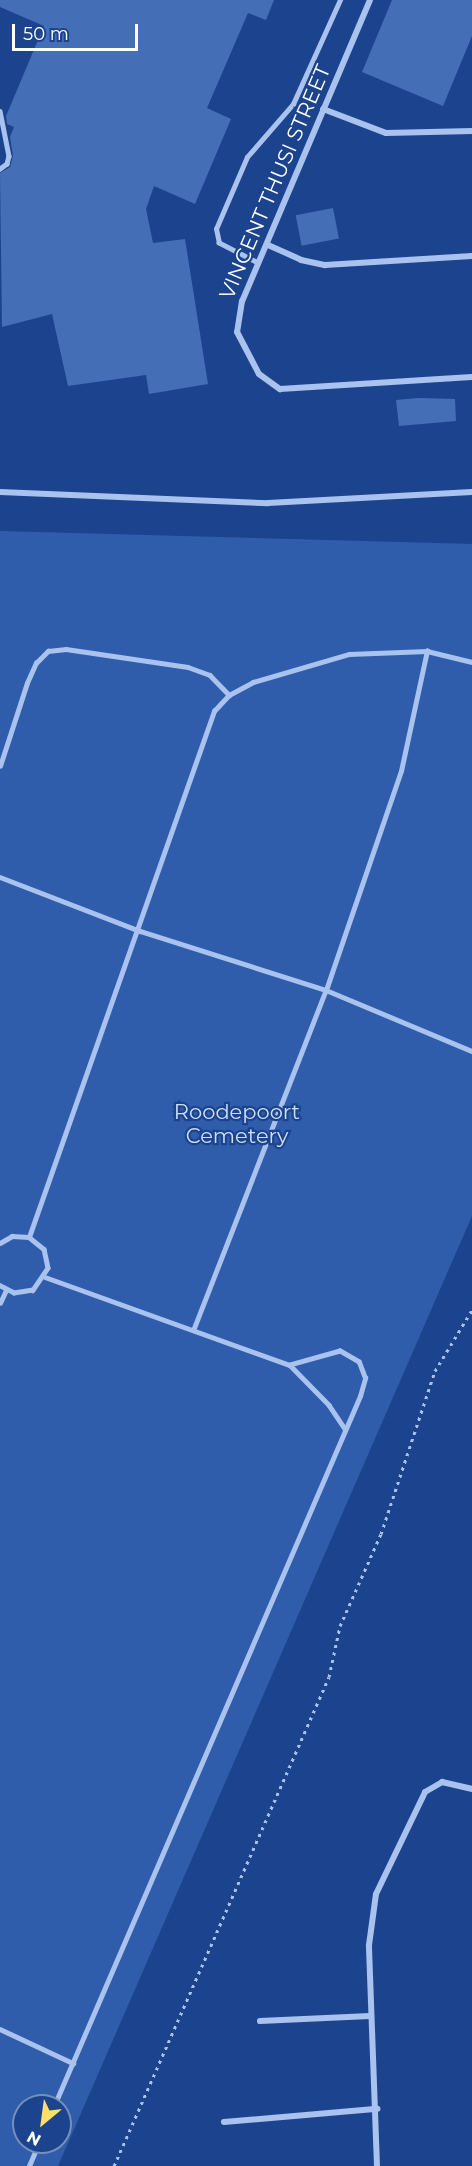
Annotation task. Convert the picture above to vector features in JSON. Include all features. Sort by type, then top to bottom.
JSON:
[{"type":"street","name":"VINCENT THUSI STREET","points":[[370,0],[238,310],[237,332],[253,365],[275,387],[296,391],[472,377]]},
{"type":"street","points":[[323,109],[386,134],[472,131]]},
{"type":"street","points":[[268,244],[302,260],[326,265],[472,256]]},
{"type":"street","points":[[0,492],[268,502],[472,492]]},
{"type":"street","points":[[377,2166],[377,2109],[370,2016],[370,1923],[384,1874],[425,1792],[442,1782],[457,1782],[472,1789]]},
{"type":"street","points":[[260,2021],[370,2016]]},
{"type":"street","points":[[224,2122],[377,2109]]},
{"type":"lane","points":[[258,263],[219,243],[216,229],[247,157],[293,104],[340,0]]},
{"type":"lane","points":[[0,111],[9,156],[7,164],[0,169]]},
{"type":"lane","points":[[0,766],[27,683],[36,663],[48,651],[66,649],[188,667],[210,675],[229,695]]},
{"type":"lane","points":[[194,1328],[326,990],[401,771],[428,651]]},
{"type":"lane","points":[[29,1237],[140,931],[214,711],[229,695],[274,674],[349,654],[428,651],[472,662]]},
{"type":"lane","points":[[0,877],[140,931],[326,990],[472,1051]]},
{"type":"lane","points":[[0,1242],[12,1236],[29,1237],[44,1249],[47,1258],[45,1277],[33,1290],[6,1290],[0,1286]]},
{"type":"lane","points":[[45,1277],[194,1328],[290,1365],[329,1405],[345,1430]]},
{"type":"lane","points":[[0,1303],[6,1290]]},
{"type":"lane","points":[[59,2094],[345,1430],[365,1378],[359,1362],[340,1351],[290,1365]]},
{"type":"lane","points":[[0,2029],[73,2063]]},
{"type":"path","points":[[114,2166],[329,1677],[340,1626],[381,1534],[435,1371],[472,1311]]},
{"type":"green space","name":"Roodepoort Cemetery","points":[[0,531],[472,544],[472,1216],[72,2134],[72,2094],[12,2094],[12,2154],[63,2154],[58,2166],[0,2166]]},
{"type":"building","points":[[0,0],[274,0],[266,20],[248,13],[207,108],[231,119],[195,204],[154,186],[146,209],[153,243],[185,239],[208,384],[149,394],[146,375],[68,386],[52,314],[2,327],[0,173],[10,167],[13,156],[10,137],[14,127],[7,124],[6,116],[44,26],[0,7]]},
{"type":"building","points":[[392,0],[472,0],[472,36],[443,106],[362,72]]},
{"type":"building","points":[[333,208],[339,238],[302,246],[296,215]]},
{"type":"building","points":[[455,399],[456,421],[399,426],[396,400]]}]
